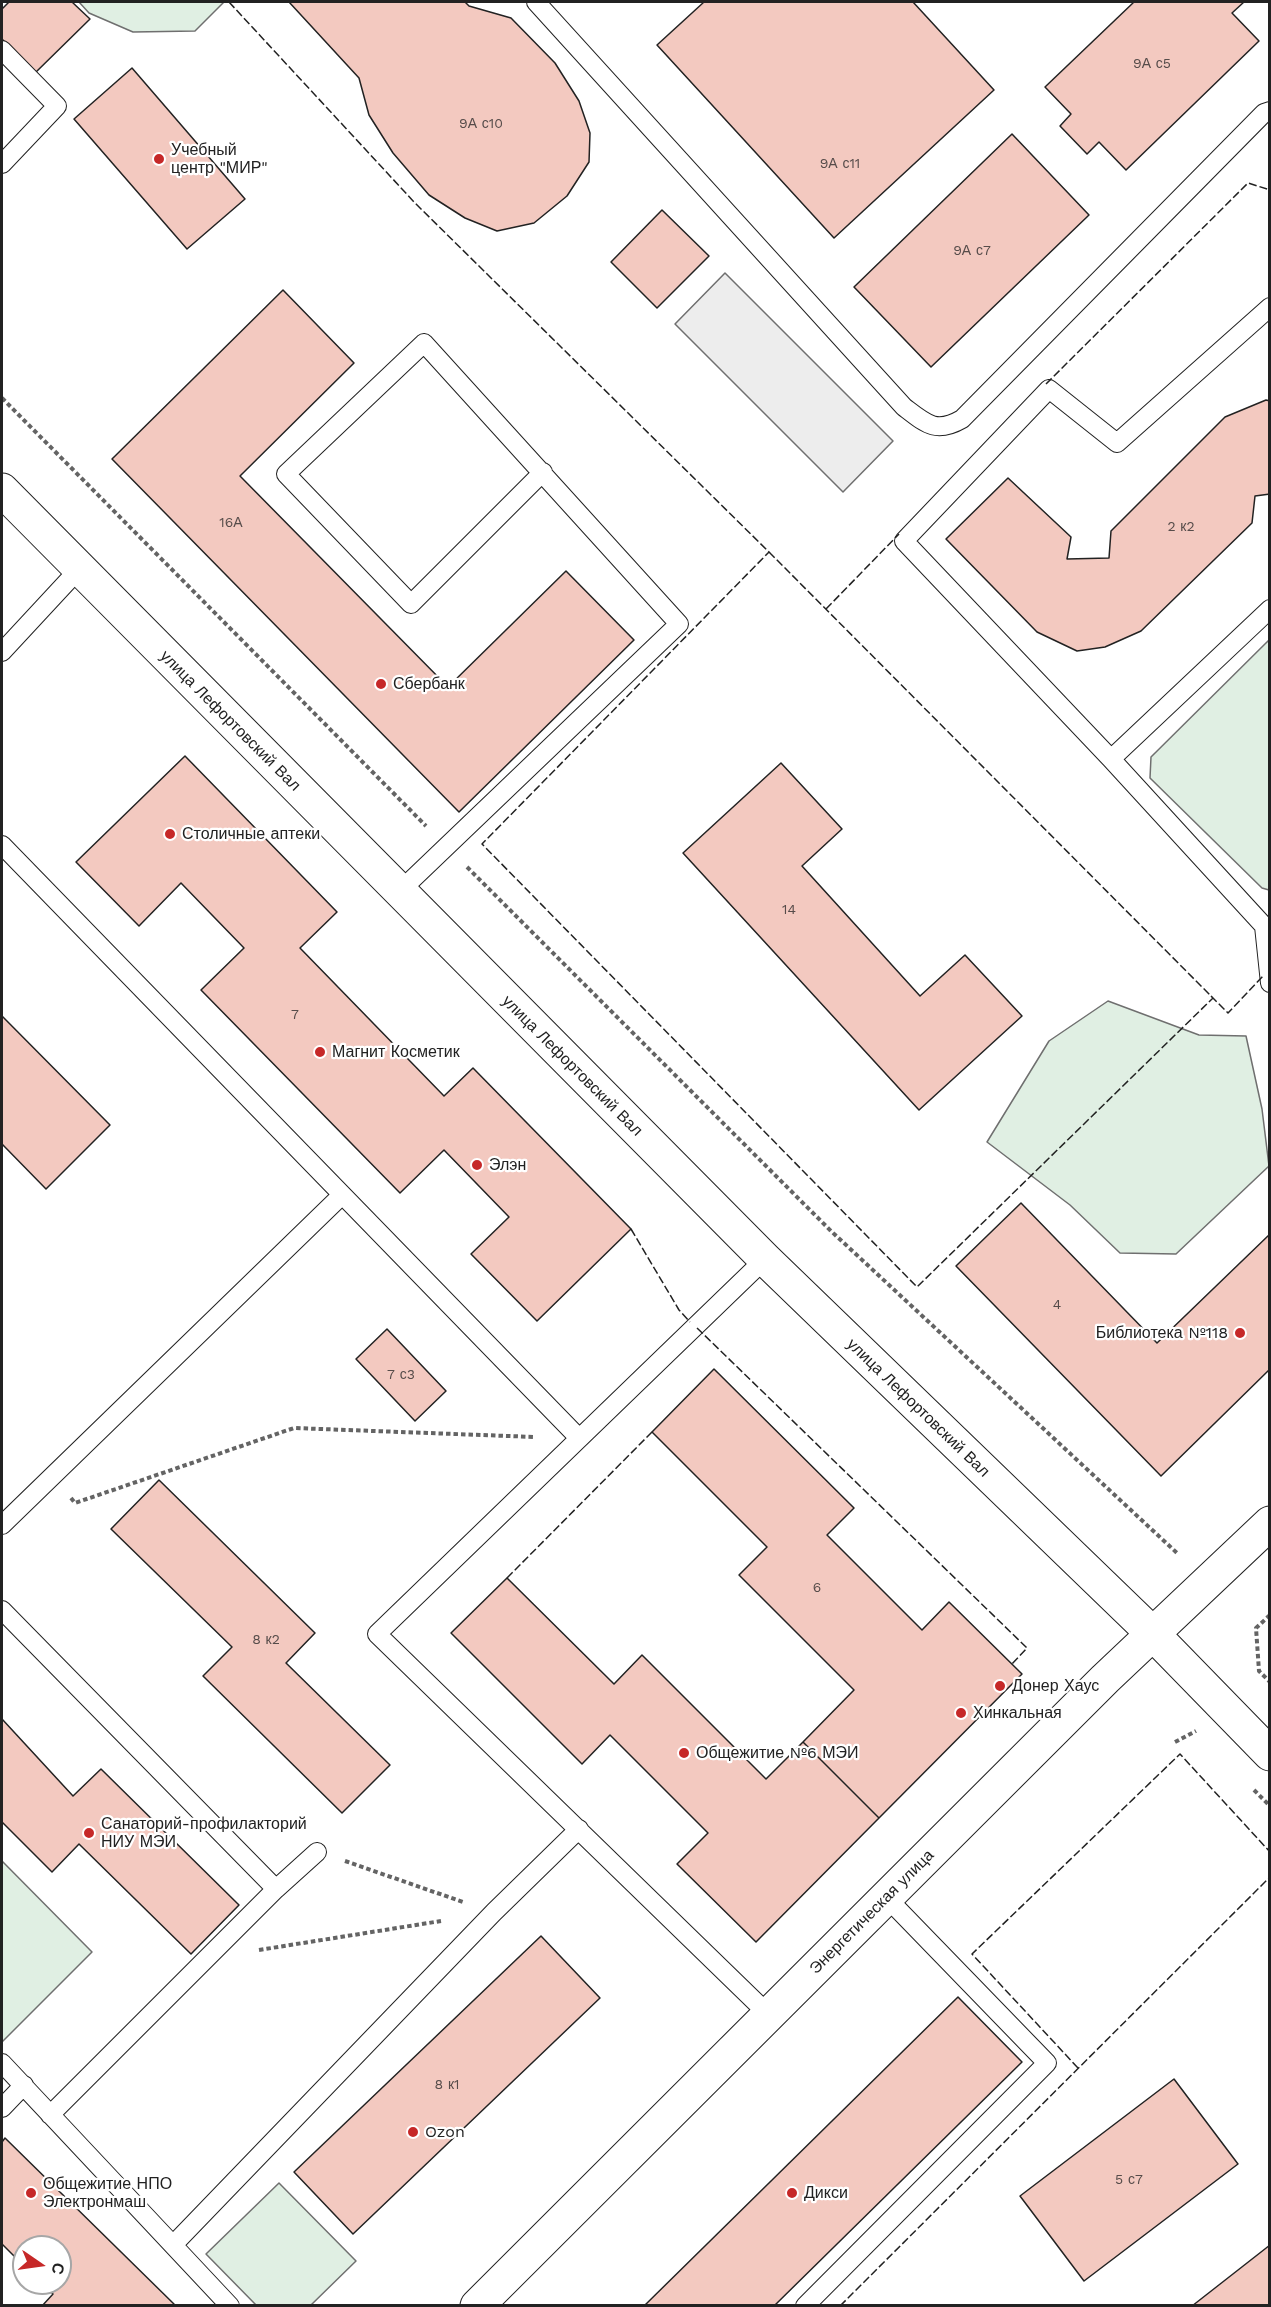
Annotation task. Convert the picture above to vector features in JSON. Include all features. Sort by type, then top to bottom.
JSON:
[{"type":"street","name":"улица Лефортовский Вал","points":[[2,490],[765,1259],[1152,1633],[1269,1754]]},
{"type":"street","name":"Энергетическая улица","points":[[477,2306],[1152,1633],[1269,1522]]},
{"type":"lane","points":[[536,2],[904,407],[928,425],[947,428],[962,419],[1264,113],[1269,111]]},
{"type":"lane","points":[[2,50],[57,106],[2,164]]},
{"type":"lane","points":[[1269,307],[1117,443],[1049,390],[904,541],[1111,759],[1264,926],[1269,983]]},
{"type":"lane","points":[[399,892],[679,624],[543,472],[424,343],[286,474],[411,604],[543,472]]},
{"type":"lane","points":[[2,652],[79,569]]},
{"type":"lane","points":[[1111,759],[1269,609]]},
{"type":"lane","points":[[2,845],[579,1438]]},
{"type":"lane","points":[[2,1525],[342,1195]]},
{"type":"lane","points":[[765,1259],[377,1634],[769,2015]]},
{"type":"lane","points":[[2,1610],[276,1889]]},
{"type":"lane","points":[[173,2246],[494,1912],[579,1829]]},
{"type":"lane","points":[[50,2115],[316,1851]]},
{"type":"lane","points":[[805,2306],[1047,2063],[887,1898]]},
{"type":"lane","points":[[2,2063],[230,2306]]},
{"type":"lane","points":[[2,2108],[24,2085]]},
{"type":"path","points":[[2,398],[831,1231],[1177,1553]]},
{"type":"path","points":[[49,1477],[75,1503],[294,1428],[579,1438]]},
{"type":"path","points":[[1269,1615],[1256,1628],[1259,1671],[1269,1682]]},
{"type":"path","points":[[316,1851],[494,1912]]},
{"type":"path","points":[[208,1958],[494,1912]]},
{"type":"green space","points":[[79,2],[224,2],[195,31],[133,32],[89,13]]},
{"type":"green space","points":[[1269,640],[1269,890],[1262,888],[1150,778],[1151,757]]},
{"type":"green space","points":[[1108,1001],[1199,1035],[1246,1036],[1262,1109],[1269,1166],[1176,1254],[1120,1253],[1070,1205],[987,1142],[1049,1041]]},
{"type":"green space","points":[[2,1861],[92,1952],[2,2042]]},
{"type":"green space","points":[[279,2183],[356,2261],[311,2305],[256,2305],[206,2254]]},
{"type":"shaded area","points":[[725,273],[893,441],[843,492],[675,324]]},
{"type":"building","points":[[9,2],[72,2],[90,19],[35,73],[2,39],[2,9]]},
{"type":"building","points":[[289,2],[465,2],[469,6],[511,18],[555,63],[579,101],[590,133],[589,162],[567,196],[534,223],[497,231],[465,218],[429,195],[393,153],[369,115],[359,78]]},
{"type":"building","points":[[704,2],[913,2],[994,90],[834,238],[657,45]]},
{"type":"building","points":[[1134,2],[1244,2],[1232,13],[1259,41],[1126,170],[1099,142],[1087,154],[1060,126],[1071,114],[1045,87]]},
{"type":"building","name":"Учебный центр \"МИР\"","points":[[132,68],[245,199],[187,249],[74,119]]},
{"type":"building","points":[[1012,134],[1089,215],[931,367],[854,287]]},
{"type":"building","points":[[662,210],[709,256],[657,308],[611,262]]},
{"type":"building","points":[[283,290],[354,363],[240,476],[448,687],[566,571],[634,640],[459,812],[112,459]]},
{"type":"building","points":[[1266,400],[1270,401],[1270,494],[1255,496],[1252,523],[1141,631],[1105,647],[1077,651],[1037,632],[946,539],[1008,478],[1071,537],[1067,559],[1109,558],[1111,531],[1225,417]]},
{"type":"building","points":[[185,756],[337,912],[300,948],[444,1096],[473,1068],[631,1229],[537,1321],[471,1254],[509,1217],[444,1150],[400,1193],[201,990],[244,948],[181,883],[139,926],[76,862]]},
{"type":"building","points":[[781,763],[842,829],[802,866],[920,996],[965,955],[1022,1016],[919,1110],[683,853]]},
{"type":"building","points":[[2,1016],[110,1125],[46,1189],[2,1144]]},
{"type":"building","points":[[1021,1203],[1157,1343],[1270,1234],[1270,1369],[1161,1476],[956,1266]]},
{"type":"building","points":[[387,1329],[446,1391],[415,1421],[356,1359]]},
{"type":"building","points":[[714,1369],[854,1508],[827,1535],[922,1630],[949,1602],[1022,1674],[879,1818],[803,1742],[854,1690],[739,1575],[767,1547],[652,1432]]},
{"type":"building","points":[[159,1480],[315,1633],[286,1663],[390,1765],[342,1813],[203,1676],[232,1647],[111,1529]]},
{"type":"building","name":"Общежитие №6 МЭИ","points":[[507,1578],[614,1684],[642,1655],[766,1779],[803,1742],[879,1818],[756,1942],[677,1864],[708,1833],[610,1735],[582,1764],[451,1633]]},
{"type":"building","name":"Санаторий-профилакторий НИУ МЭИ","points":[[2,1719],[73,1796],[101,1769],[239,1905],[191,1954],[79,1844],[52,1872],[2,1822]]},
{"type":"building","points":[[541,1936],[600,1998],[353,2234],[294,2172]]},
{"type":"building","points":[[958,1997],[1022,2062],[774,2306],[644,2306]]},
{"type":"building","points":[[1174,2079],[1238,2164],[1084,2281],[1020,2196]]},
{"type":"building","name":"Общежитие НПО Электронмаш","points":[[5,2138],[176,2306],[42,2306],[52,2295],[72,2295],[72,2235],[12,2235],[12,2254],[2,2244],[2,2142]]},
{"type":"building","points":[[1270,2245],[1270,2306],[1192,2306]]},
{"type":"fence","points":[[229,2],[415,203],[771,554]]},
{"type":"fence","points":[[1046,384],[1248,183],[1270,190]]},
{"type":"fence","points":[[826,609],[899,534]]},
{"type":"fence","points":[[769,552],[1213,998],[917,1287],[482,844],[769,552]]},
{"type":"fence","points":[[1211,996],[1228,1013],[1263,976]]},
{"type":"fence","points":[[631,1229],[679,1310],[690,1322]]},
{"type":"fence","points":[[697,1328],[1027,1648],[1012,1664]]},
{"type":"fence","points":[[507,1578],[652,1432]]},
{"type":"fence","points":[[1078,2068],[972,1954],[1180,1754],[1270,1852]]},
{"type":"fence","points":[[840,2306],[1270,1877]]},
{"type":"place","name":"Учебный центр \"МИР\"","points":[[159,159]]},
{"type":"place","name":"Сбербанк","points":[[381,684]]},
{"type":"place","name":"Столичные аптеки","points":[[170,834]]},
{"type":"place","name":"Магнит Косметик","points":[[320,1052]]},
{"type":"place","name":"Элэн","points":[[477,1165]]},
{"type":"place","name":"Библиотека №118","points":[[1240,1333]]},
{"type":"place","name":"Донер Хаус","points":[[1000,1686]]},
{"type":"place","name":"Хинкальная","points":[[961,1713]]},
{"type":"place","name":"Общежитие №6 МЭИ","points":[[684,1753]]},
{"type":"place","name":"Санаторий-профилакторий НИУ МЭИ","points":[[89,1833]]},
{"type":"place","name":"Ozon","points":[[413,2132]]},
{"type":"place","name":"Общежитие НПО Электронмаш","points":[[31,2193]]},
{"type":"place","name":"Дикси","points":[[792,2193]]}]
